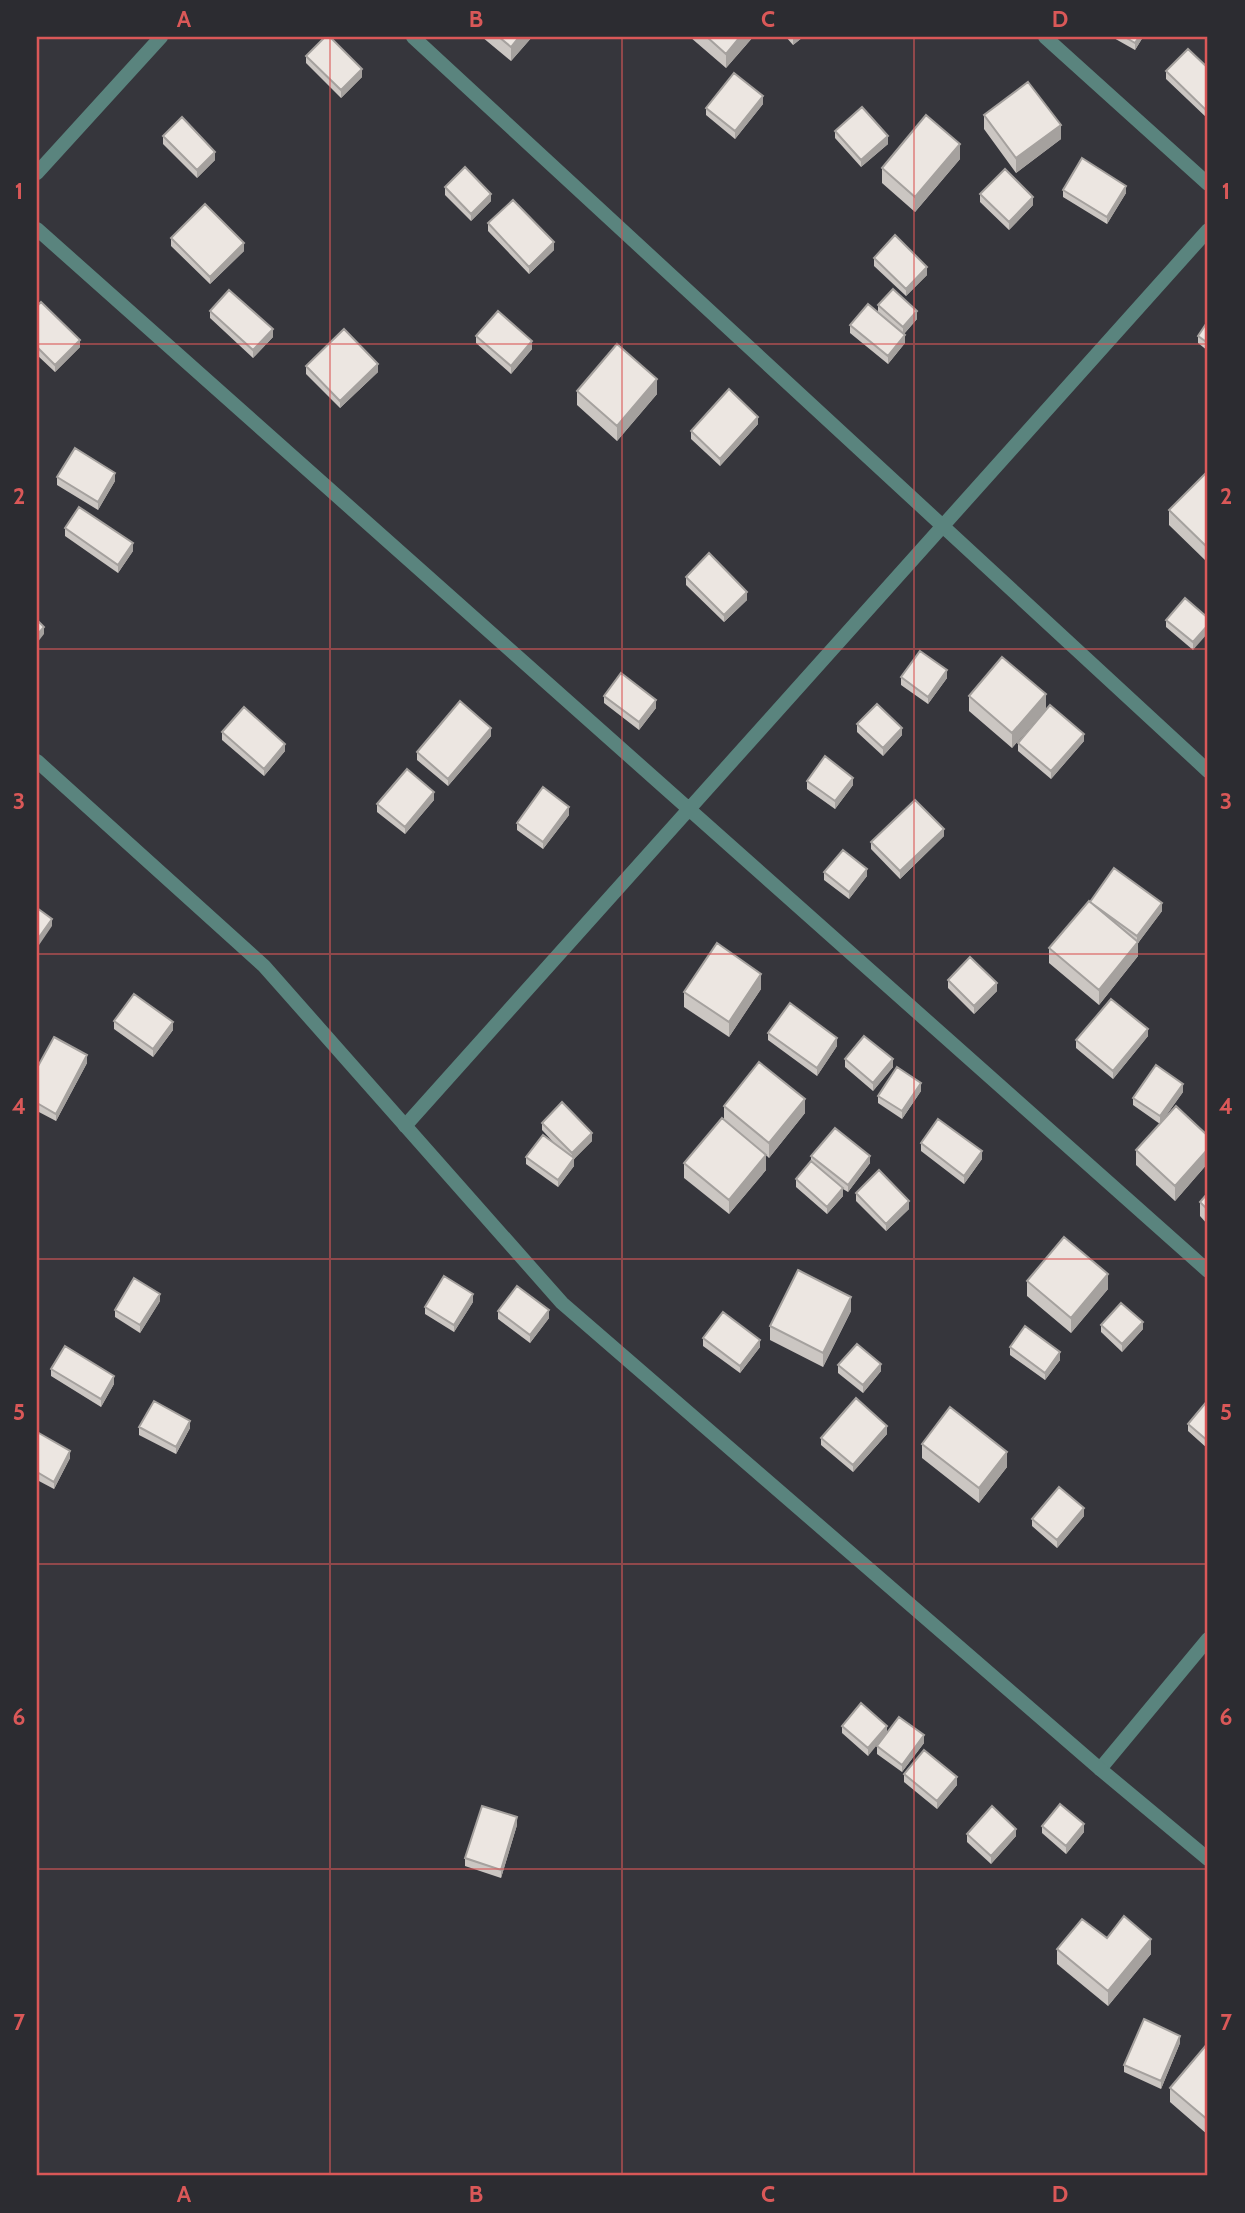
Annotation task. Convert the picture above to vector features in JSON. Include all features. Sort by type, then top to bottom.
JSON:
[{"type":"street","points":[[37,173],[161,37]]},
{"type":"street","points":[[412,37],[1208,771]]},
{"type":"street","points":[[1045,37],[1208,184]]},
{"type":"street","points":[[37,229],[1208,1270]]},
{"type":"street","points":[[405,1126],[1208,230]]},
{"type":"street","points":[[37,761],[264,966],[562,1303],[1208,1860]]},
{"type":"street","points":[[1100,1769],[1208,1639]]},
{"type":"building","points":[[325,37],[330,37],[362,69],[341,90],[306,56]]},
{"type":"building","points":[[499,37],[519,37],[511,47]]},
{"type":"building","points":[[707,37],[740,37],[726,54]]},
{"type":"building","points":[[1125,37],[1139,37],[1135,43]]},
{"type":"building","points":[[1188,49],[1208,68],[1208,112],[1166,71]]},
{"type":"building","points":[[734,73],[763,96],[735,131],[706,108]]},
{"type":"building","points":[[1028,82],[1061,125],[1016,158],[984,115]]},
{"type":"building","points":[[862,107],[888,136],[861,160],[835,131]]},
{"type":"building","points":[[926,115],[960,144],[915,197],[882,168]]},
{"type":"building","points":[[182,117],[215,152],[197,170],[163,136]]},
{"type":"building","points":[[1082,158],[1126,186],[1107,217],[1063,190]]},
{"type":"building","points":[[465,167],[491,194],[471,214],[445,187]]},
{"type":"building","points":[[1005,169],[1033,197],[1009,222],[980,194]]},
{"type":"building","points":[[513,200],[554,242],[529,267],[488,223]]},
{"type":"building","points":[[205,204],[244,243],[210,277],[171,238]]},
{"type":"building","points":[[895,235],[927,267],[906,289],[874,258]]},
{"type":"building","points":[[893,289],[917,311],[903,327],[878,305]]},
{"type":"building","points":[[229,290],[273,329],[253,350],[210,311]]},
{"type":"building","points":[[41,302],[80,340],[55,365],[37,347],[37,306]]},
{"type":"building","points":[[868,304],[905,335],[888,356],[850,325]]},
{"type":"building","points":[[498,311],[532,341],[511,366],[476,336]]},
{"type":"building","points":[[1208,321],[1208,343],[1198,336]]},
{"type":"building","points":[[344,329],[378,364],[340,401],[306,366]]},
{"type":"building","points":[[617,344],[657,379],[617,426],[577,391]]},
{"type":"building","points":[[729,389],[758,417],[720,459],[691,431]]},
{"type":"building","points":[[75,448],[115,473],[98,502],[57,477]]},
{"type":"building","points":[[1208,471],[1208,546],[1207,547],[1169,510]]},
{"type":"building","points":[[79,507],[133,543],[118,565],[65,528]]},
{"type":"building","points":[[709,553],[747,592],[724,615],[686,577]]},
{"type":"building","points":[[1185,598],[1208,618],[1208,625],[1193,642],[1166,620]]},
{"type":"building","points":[[37,620],[44,627],[37,635]]},
{"type":"building","points":[[920,651],[947,670],[928,697],[901,677]]},
{"type":"building","points":[[1002,657],[1046,694],[1012,733],[969,696]]},
{"type":"building","points":[[621,673],[656,700],[639,722],[604,696]]},
{"type":"building","points":[[460,701],[491,728],[448,779],[417,752]]},
{"type":"building","points":[[877,704],[902,728],[883,748],[857,724]]},
{"type":"building","points":[[1050,705],[1084,734],[1051,771],[1018,743]]},
{"type":"building","points":[[244,707],[285,744],[264,769],[222,732]]},
{"type":"building","points":[[825,756],[853,778],[835,801],[807,781]]},
{"type":"building","points":[[407,769],[434,792],[405,827],[377,804]]},
{"type":"building","points":[[543,787],[569,807],[543,842],[517,823]]},
{"type":"building","points":[[915,800],[944,829],[900,871],[871,842]]},
{"type":"building","points":[[843,850],[867,869],[849,892],[824,872]]},
{"type":"building","points":[[1114,868],[1162,903],[1137,936],[1090,902]]},
{"type":"building","points":[[1089,901],[1138,942],[1099,990],[1049,948]]},
{"type":"building","points":[[37,908],[52,919],[37,940]]},
{"type":"building","points":[[717,943],[761,974],[729,1022],[684,992]]},
{"type":"building","points":[[970,957],[997,983],[974,1006],[948,980]]},
{"type":"building","points":[[134,994],[173,1022],[153,1049],[114,1021]]},
{"type":"building","points":[[1111,999],[1148,1029],[1113,1071],[1076,1040]]},
{"type":"building","points":[[790,1003],[837,1038],[817,1068],[768,1033]]},
{"type":"building","points":[[864,1036],[893,1059],[873,1083],[845,1059]]},
{"type":"building","points":[[54,1037],[87,1055],[56,1114],[37,1103],[37,1068]]},
{"type":"building","points":[[759,1062],[805,1099],[769,1143],[724,1106]]},
{"type":"building","points":[[1156,1065],[1183,1084],[1160,1116],[1133,1098]]},
{"type":"building","points":[[897,1067],[921,1083],[902,1111],[878,1096]]},
{"type":"building","points":[[562,1102],[592,1133],[572,1153],[542,1123]]},
{"type":"building","points":[[1176,1106],[1208,1136],[1208,1149],[1175,1186],[1136,1150]]},
{"type":"building","points":[[722,1118],[766,1155],[729,1200],[684,1163]]},
{"type":"building","points":[[938,1119],[982,1151],[964,1176],[921,1143]]},
{"type":"building","points":[[835,1128],[870,1156],[848,1185],[811,1156]]},
{"type":"building","points":[[543,1135],[574,1158],[558,1180],[526,1157]]},
{"type":"building","points":[[811,1161],[843,1188],[827,1207],[796,1179]]},
{"type":"building","points":[[879,1170],[909,1201],[886,1224],[856,1193]]},
{"type":"building","points":[[1208,1193],[1208,1210],[1200,1202]]},
{"type":"building","points":[[1064,1237],[1108,1274],[1071,1318],[1027,1281]]},
{"type":"building","points":[[798,1270],[851,1297],[823,1353],[770,1326]]},
{"type":"building","points":[[444,1276],[473,1294],[454,1325],[425,1307]]},
{"type":"building","points":[[134,1278],[160,1294],[140,1325],[115,1310]]},
{"type":"building","points":[[517,1286],[549,1310],[530,1335],[498,1311]]},
{"type":"building","points":[[1121,1303],[1143,1322],[1122,1344],[1101,1325]]},
{"type":"building","points":[[723,1312],[760,1340],[740,1366],[703,1338]]},
{"type":"building","points":[[1025,1326],[1060,1352],[1045,1373],[1010,1347]]},
{"type":"building","points":[[857,1344],[881,1364],[863,1385],[838,1365]]},
{"type":"building","points":[[65,1346],[114,1376],[101,1399],[51,1369]]},
{"type":"building","points":[[856,1398],[887,1426],[853,1465],[821,1438]]},
{"type":"building","points":[[1208,1400],[1208,1441],[1188,1424]]},
{"type":"building","points":[[154,1401],[190,1421],[176,1447],[139,1427]]},
{"type":"building","points":[[950,1407],[1007,1452],[979,1488],[922,1444]]},
{"type":"building","points":[[37,1432],[70,1451],[54,1482],[37,1472]]},
{"type":"building","points":[[1059,1487],[1084,1508],[1057,1540],[1032,1519]]},
{"type":"building","points":[[861,1703],[887,1726],[868,1748],[842,1726]]},
{"type":"building","points":[[899,1717],[924,1735],[902,1765],[877,1746]]},
{"type":"building","points":[[924,1750],[957,1777],[937,1801],[904,1774]]},
{"type":"building","points":[[1060,1804],[1084,1824],[1066,1846],[1042,1826]]},
{"type":"building","points":[[482,1806],[517,1817],[501,1870],[465,1858]]},
{"type":"building","points":[[992,1806],[1016,1829],[991,1856],[967,1834]]},
{"type":"building","points":[[1124,1916],[1151,1939],[1108,1991],[1057,1949],[1082,1919],[1107,1938]]},
{"type":"building","points":[[1144,2019],[1180,2036],[1161,2081],[1124,2065]]},
{"type":"building","points":[[1208,2043],[1208,2120],[1170,2088]]}]
